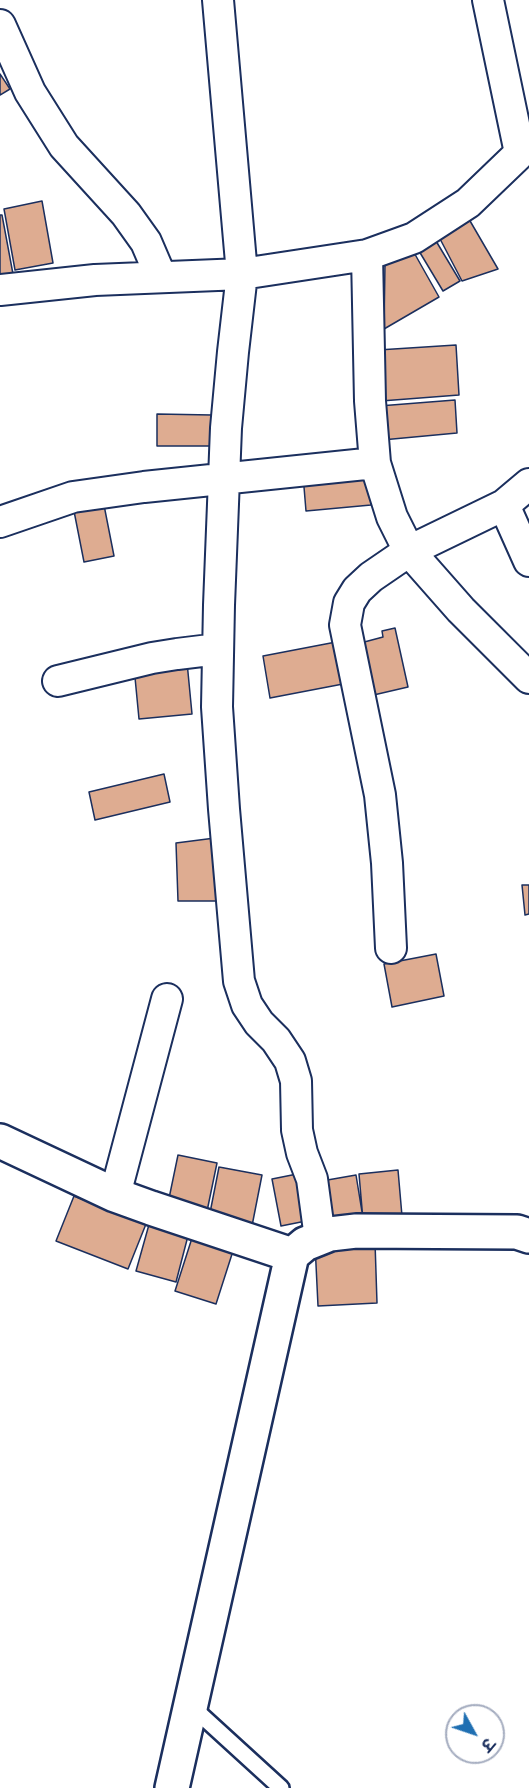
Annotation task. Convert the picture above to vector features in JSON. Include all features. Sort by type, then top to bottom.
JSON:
[{"type":"street","points":[[218,0],[242,274],[233,352],[224,480],[217,707],[239,981],[247,1005],[290,1061],[296,1081],[297,1130],[302,1153],[312,1179],[320,1238]]},
{"type":"street","points":[[0,290],[95,280],[242,274],[367,255],[414,238],[468,203],[525,150],[488,0]]},
{"type":"street","points":[[0,25],[30,92],[64,146],[126,214],[146,242],[162,277]]},
{"type":"street","points":[[367,255],[370,401],[375,463],[392,517],[409,551],[461,610],[529,678]]},
{"type":"street","points":[[0,522],[73,497],[144,487],[375,463]]},
{"type":"street","points":[[391,948],[387,863],[380,795],[345,625],[349,603],[357,590],[371,577],[409,551],[504,505],[529,484]]},
{"type":"street","points":[[504,505],[529,561]]},
{"type":"street","points":[[58,681],[152,658],[218,649]]},
{"type":"street","points":[[115,1195],[167,999]]},
{"type":"street","points":[[3,1148],[115,1195],[292,1255]]},
{"type":"street","points":[[172,1788],[292,1255],[305,1244],[330,1234],[356,1231],[517,1232],[529,1236]]},
{"type":"lane","points":[[190,1704],[281,1788]]},
{"type":"building","points":[[0,74],[10,89],[0,95]]},
{"type":"building","points":[[42,201],[53,263],[15,270],[4,209]]},
{"type":"building","points":[[466,214],[498,269],[462,281],[438,235]]},
{"type":"building","points":[[0,215],[2,215],[13,274],[0,277]]},
{"type":"building","points":[[433,236],[460,281],[443,291],[416,246]]},
{"type":"building","points":[[412,249],[439,297],[384,329],[385,264]]},
{"type":"building","points":[[456,345],[459,395],[381,401],[378,350]]},
{"type":"building","points":[[455,400],[457,433],[382,440],[379,406]]},
{"type":"building","points":[[157,414],[212,415],[212,446],[157,446]]},
{"type":"building","points":[[368,469],[371,505],[306,511],[303,475]]},
{"type":"building","points":[[103,500],[114,556],[84,562],[73,506]]},
{"type":"building","points":[[395,628],[408,687],[365,697],[353,645],[383,637],[382,631]]},
{"type":"building","points":[[336,642],[343,684],[270,698],[263,656]]},
{"type":"building","points":[[187,662],[192,714],[139,719],[134,667]]},
{"type":"building","points":[[164,774],[170,802],[95,820],[89,792]]},
{"type":"building","points":[[215,838],[222,901],[178,901],[176,843]]},
{"type":"building","points":[[522,885],[529,885],[529,914],[525,915]]},
{"type":"building","points":[[436,954],[444,996],[392,1007],[384,964]]},
{"type":"building","points":[[178,1155],[217,1163],[206,1216],[167,1208]]},
{"type":"building","points":[[219,1167],[262,1175],[251,1231],[208,1223]]},
{"type":"building","points":[[398,1170],[402,1216],[363,1220],[359,1174]]},
{"type":"building","points":[[302,1173],[311,1220],[281,1226],[272,1179]]},
{"type":"building","points":[[356,1175],[363,1218],[322,1225],[316,1182]]},
{"type":"building","points":[[74,1196],[146,1224],[128,1269],[56,1241]]},
{"type":"building","points":[[150,1221],[189,1232],[176,1282],[136,1271]]},
{"type":"building","points":[[192,1238],[233,1251],[216,1304],[175,1291]]},
{"type":"building","points":[[375,1242],[377,1303],[318,1306],[315,1244]]}]
